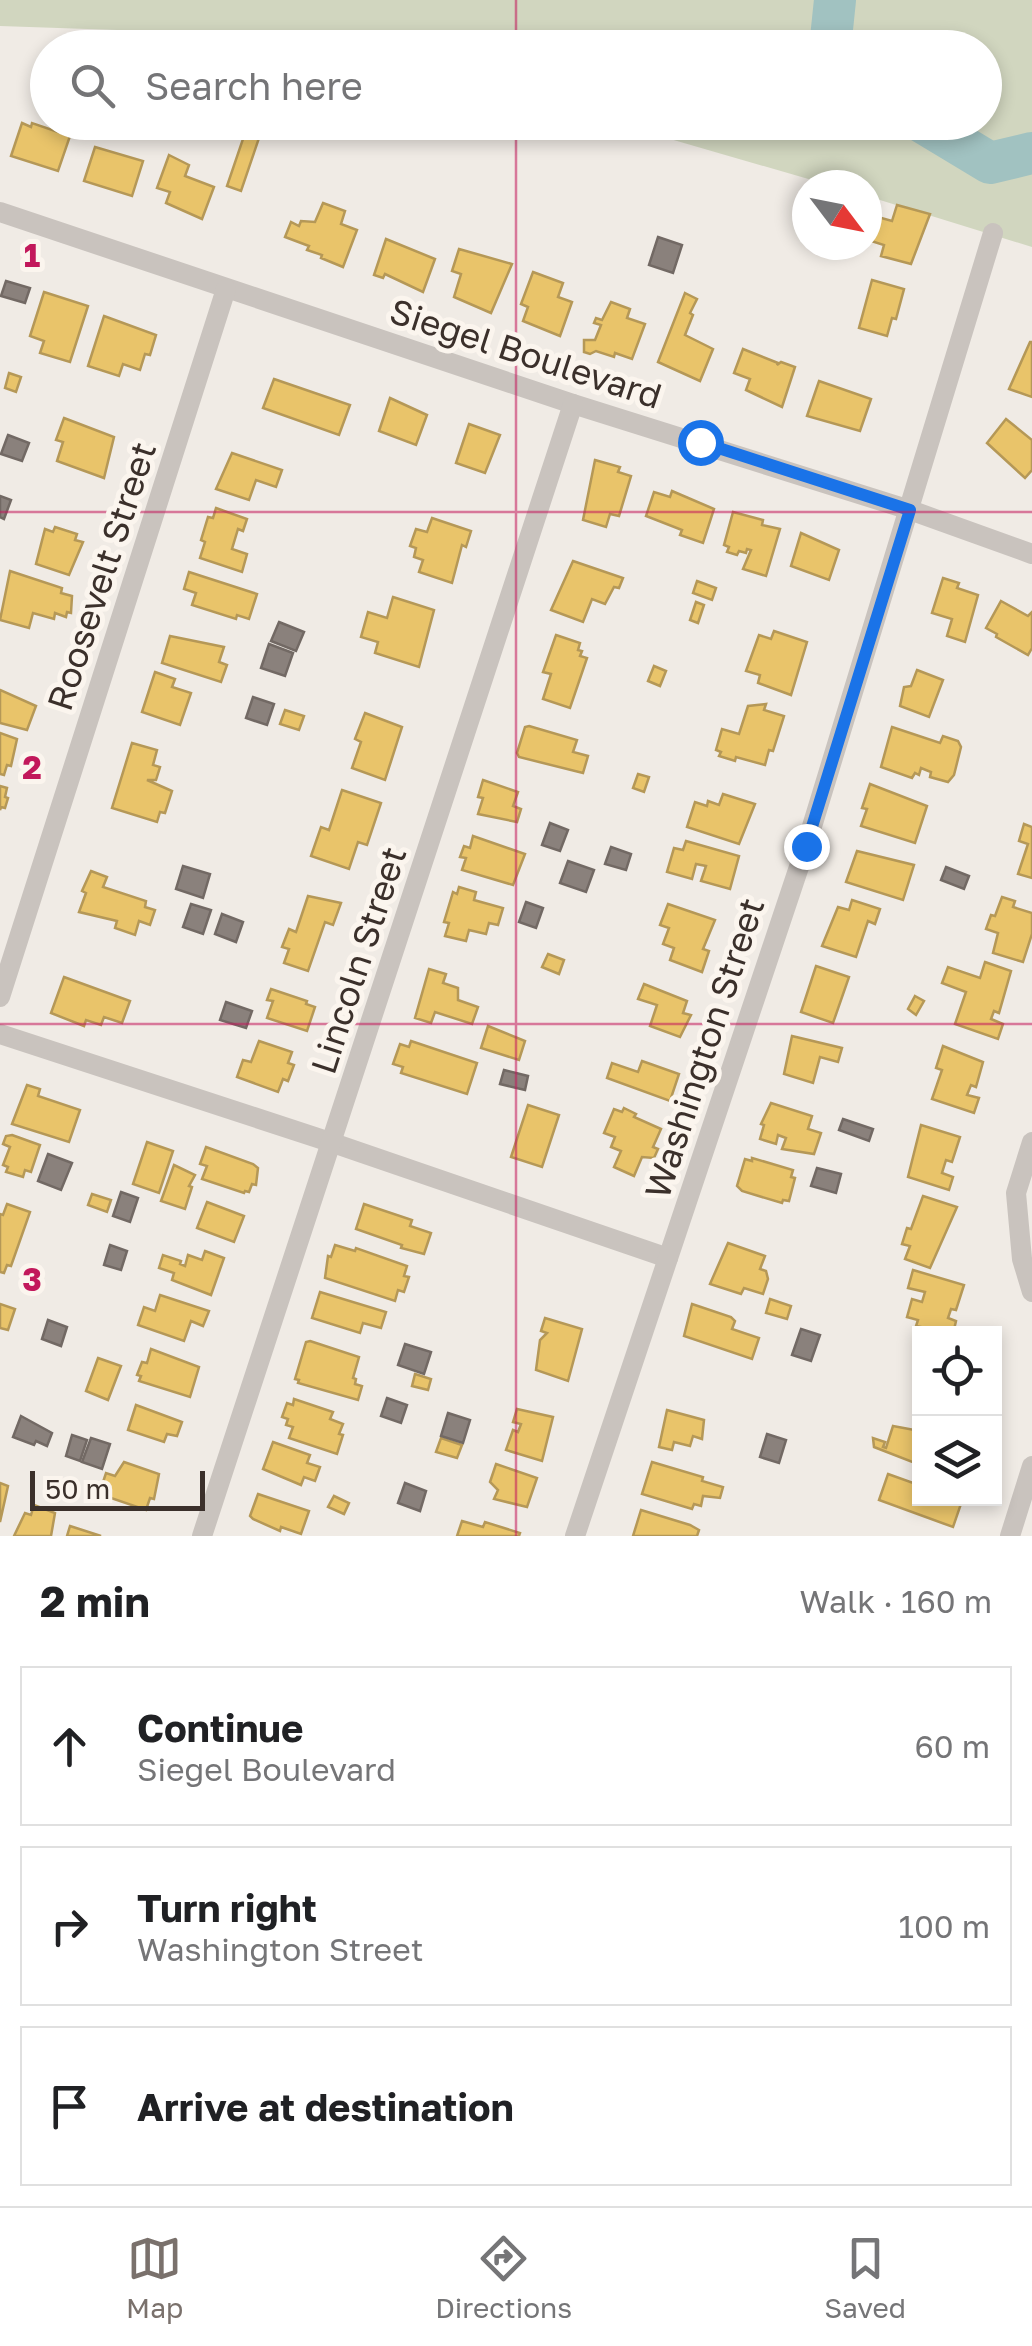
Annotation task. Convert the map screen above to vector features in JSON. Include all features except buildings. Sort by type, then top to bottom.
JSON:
[{"type":"street","name":"Siegel Boulevard","points":[[0,212],[573,404],[910,510],[1032,554]]},
{"type":"street","name":"Washington Street","points":[[575,1536],[806,846],[994,233]]},
{"type":"street","name":"Roosevelt Street","points":[[0,997],[226,289]]},
{"type":"street","name":"Lincoln Street","points":[[202,1536],[573,404]]},
{"type":"street","points":[[0,1034],[332,1142],[668,1258]]},
{"type":"street","points":[[1032,1142],[1016,1193],[1022,1259],[1032,1292]]},
{"type":"street","points":[[1010,1536],[1032,1466]]},
{"type":"green space","points":[[0,0],[1032,0],[1032,247],[882,201],[882,170],[792,170],[792,174],[674,140],[1002,140],[1002,30],[117,30],[0,26]]},
{"type":"waterway","points":[[832,30],[835,0]]},
{"type":"waterway","points":[[952,140],[990,163],[1032,153]]},
{"type":"route","points":[[700,442],[910,510],[806,846]]}]
